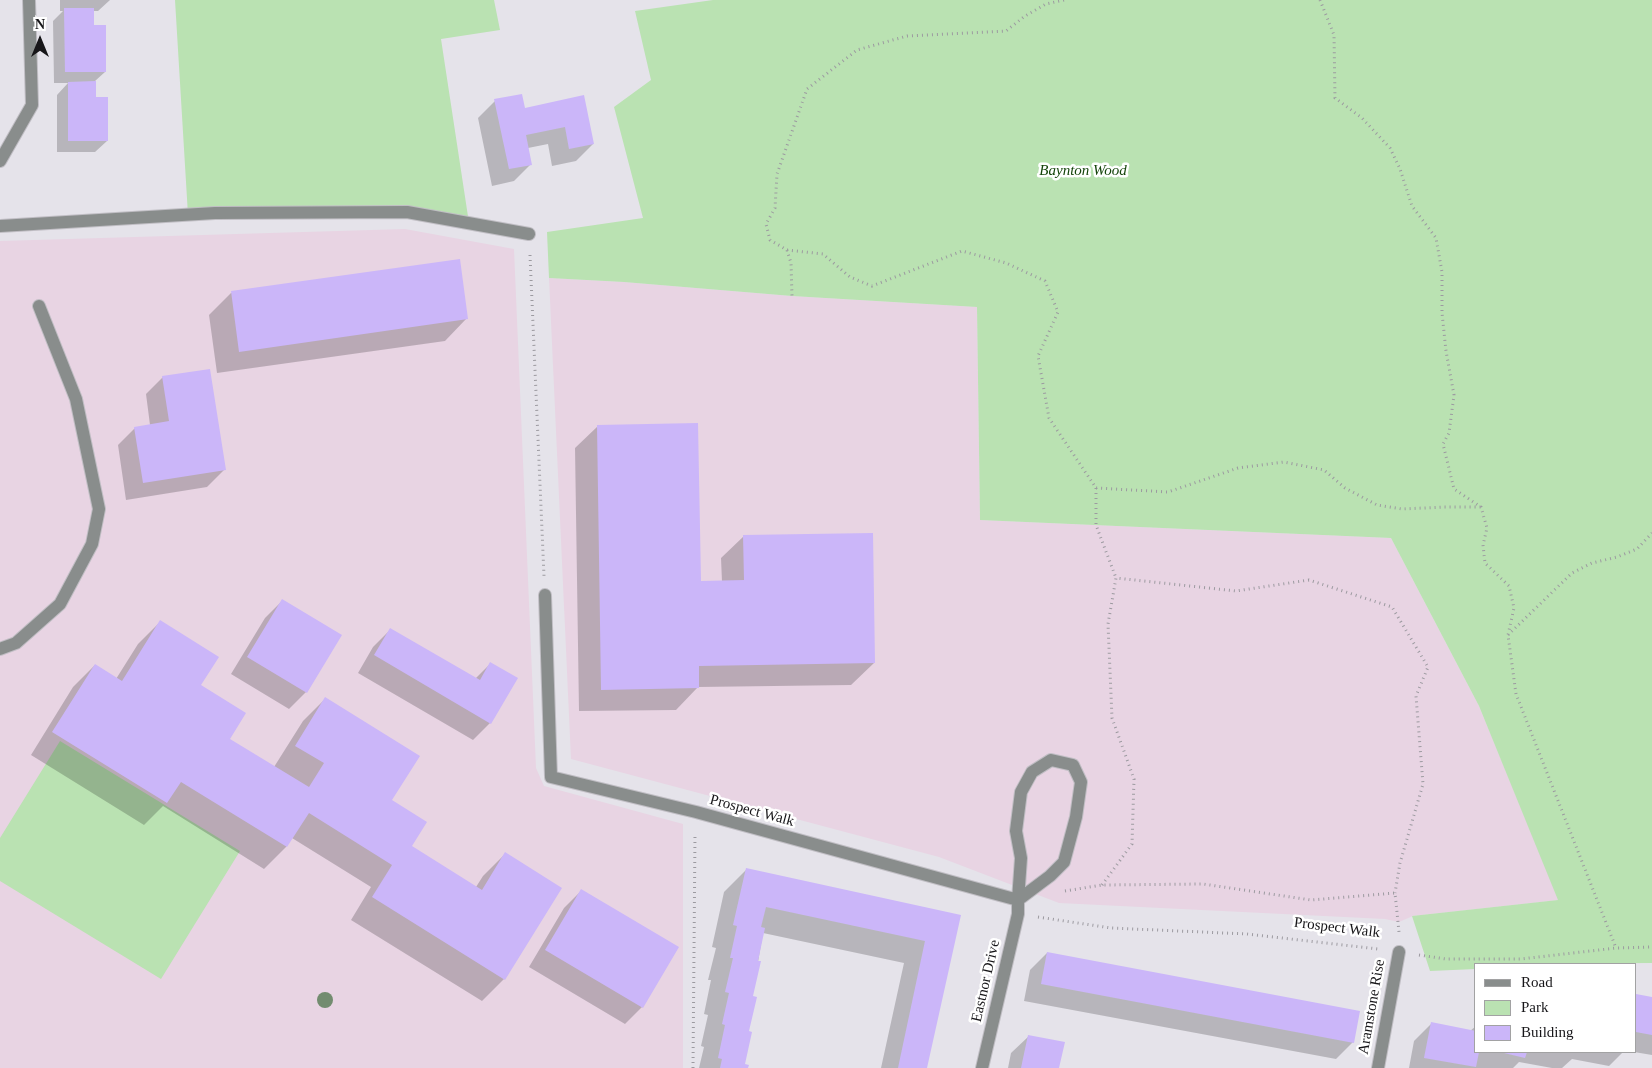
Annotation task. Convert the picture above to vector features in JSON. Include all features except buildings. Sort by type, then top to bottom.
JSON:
[{"type":"street","points":[[0,161],[32,105],[29,0]]},
{"type":"street","points":[[0,226],[215,213],[407,212],[529,234]]},
{"type":"street","points":[[0,649],[16,643],[60,604],[92,544],[98,509],[76,399],[39,306]]},
{"type":"street","points":[[545,595],[550,777],[696,812]]},
{"type":"street","name":"Eastnor Drive","points":[[982,1068],[1018,914],[1018,900],[1021,858],[1016,831],[1021,792],[1032,772],[1051,760],[1072,765],[1081,782],[1076,816],[1064,862],[1050,876],[1018,900]]},
{"type":"street","name":"Prospect Walk","points":[[696,812],[1018,900]]},
{"type":"street","name":"Aramstone Rise","points":[[1378,1068],[1399,952]]},
{"type":"path","points":[[1064,0],[1046,4],[1025,16],[1006,31],[907,36],[857,50],[807,89],[777,174],[775,208],[766,224],[770,240],[787,250],[823,254],[850,277],[872,286],[962,251],[1006,263],[1045,281],[1058,312],[1038,356],[1049,418],[1096,488],[1096,525],[1116,578],[1108,624],[1112,718],[1134,779],[1132,844],[1102,885]]},
{"type":"path","points":[[1320,0],[1334,35],[1335,98],[1362,118],[1390,148],[1400,169],[1412,206],[1436,238],[1442,272],[1442,314],[1446,351],[1454,395],[1449,434],[1443,444],[1454,489],[1481,508],[1487,528],[1483,545],[1485,563],[1509,586],[1514,608],[1508,635],[1516,694],[1616,948]]},
{"type":"path","points":[[529,234],[545,595]]},
{"type":"path","points":[[787,250],[791,263],[792,296]]},
{"type":"path","points":[[1096,488],[1168,492],[1238,468],[1284,462],[1324,470],[1345,488],[1376,504],[1402,509],[1481,508]]},
{"type":"path","points":[[1508,635],[1572,573],[1592,563],[1618,557],[1637,549],[1652,533]]},
{"type":"path","points":[[1116,578],[1236,591],[1309,580],[1392,607],[1428,667],[1416,696],[1423,784],[1400,863],[1395,893],[1399,922],[1399,952]]},
{"type":"path","name":"Prospect Walk","points":[[693,1068],[696,812]]},
{"type":"path","points":[[1056,893],[1102,885],[1203,884],[1311,900],[1395,893]]},
{"type":"path","name":"Prospect Walk","points":[[1018,914],[1111,928],[1247,934],[1446,959],[1521,959],[1616,948],[1652,947]]},
{"type":"shaded area","points":[[405,229],[514,249],[536,768],[544,786],[683,824],[683,1068],[0,1068],[0,241]]},
{"type":"shaded area","points":[[549,278],[624,282],[792,296],[977,307],[980,520],[1391,538],[1479,706],[1559,900],[1413,916],[1399,922],[1385,919],[1059,903],[939,857],[571,759]]},
{"type":"green space","points":[[175,0],[494,0],[500,30],[441,39],[469,223],[407,212],[188,215]]},
{"type":"green space","name":"Baynton Wood","points":[[713,0],[1652,0],[1652,963],[1474,963],[1474,969],[1430,971],[1412,916],[1558,900],[1479,706],[1391,538],[980,520],[977,307],[792,296],[624,282],[549,278],[547,232],[643,218],[614,107],[651,80],[635,11]]},
{"type":"green space","points":[[60,741],[240,851],[161,979],[0,881],[0,838]]}]
